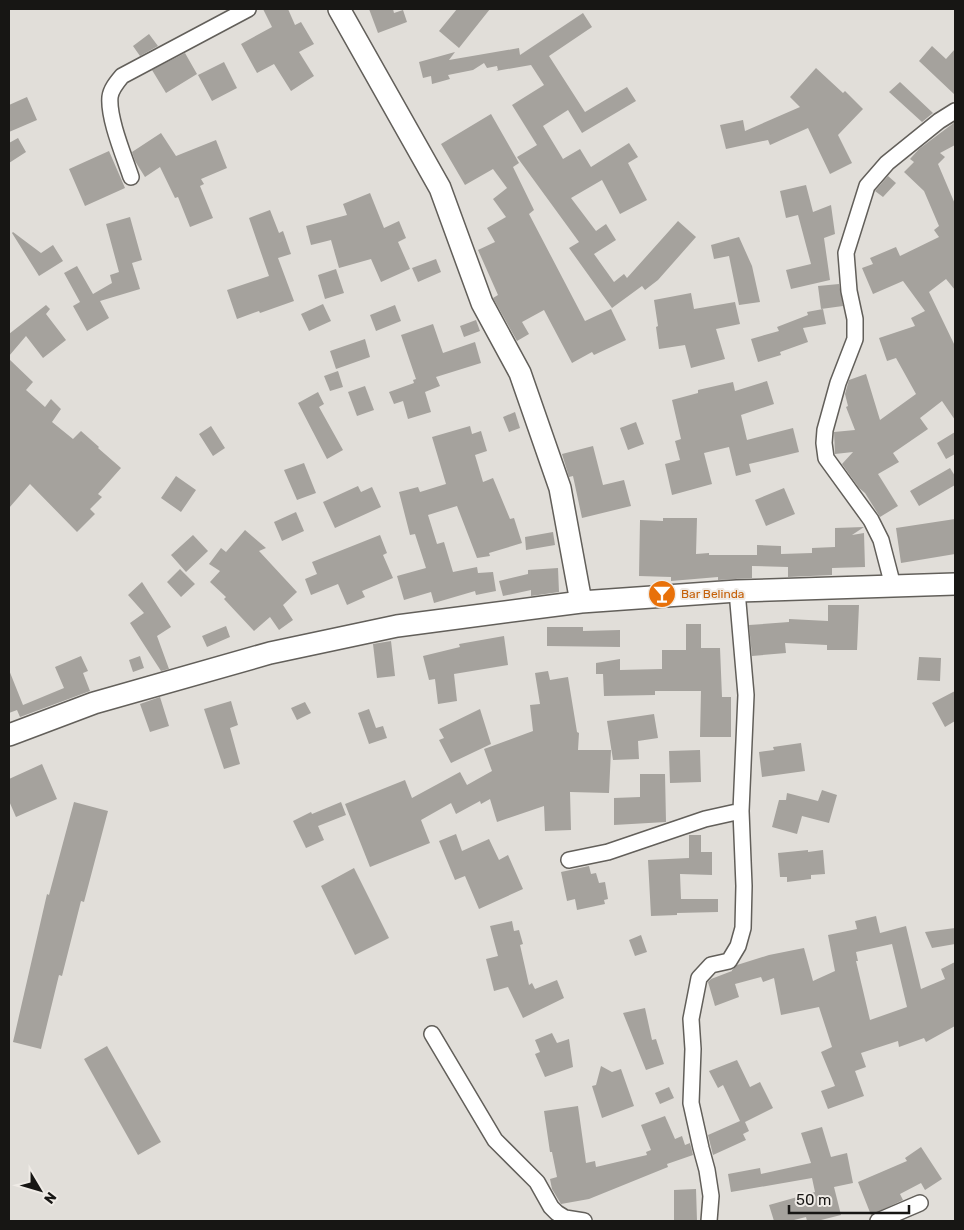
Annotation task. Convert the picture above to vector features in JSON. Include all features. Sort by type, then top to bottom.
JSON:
[{"type":"main road","points":[[339,9],[440,188],[482,303],[520,373],[560,488],[581,602]]},
{"type":"main road","points":[[9,736],[94,703],[270,653],[396,626],[581,602],[737,591],[955,584]]},
{"type":"street","points":[[131,177],[112,118],[110,96],[114,85],[122,76],[248,9]]},
{"type":"street","points":[[893,586],[881,540],[871,520],[826,458],[825,430],[838,383],[855,340],[856,319],[849,291],[846,253],[867,186],[888,164],[939,121],[955,111]]},
{"type":"street","points":[[709,1221],[711,1196],[692,1103],[693,1049],[691,1019],[699,978],[711,965],[729,960],[738,946],[742,928],[744,886],[741,810],[746,695],[737,591]]},
{"type":"street","points":[[569,860],[608,852],[705,819],[741,810]]},
{"type":"street","points":[[432,1034],[495,1140],[536,1182],[557,1214],[565,1218],[584,1221]]},
{"type":"street","points":[[878,1221],[920,1203]]},
{"type":"building","points":[[263,9],[288,9],[295,25],[301,22],[314,44],[299,52],[314,76],[291,91],[274,64],[257,73],[241,44],[272,27]]},
{"type":"building","points":[[369,9],[393,9],[394,13],[403,10],[407,22],[378,33]]},
{"type":"building","points":[[457,9],[490,9],[459,48],[439,31]]},
{"type":"building","points":[[583,13],[592,27],[549,56],[585,112],[627,87],[636,101],[582,133],[568,110],[543,126],[563,159],[580,149],[591,167],[629,143],[638,157],[628,163],[647,200],[620,214],[602,180],[571,198],[596,231],[606,224],[616,240],[594,254],[614,282],[624,274],[627,278],[678,221],[696,237],[658,280],[645,290],[642,286],[612,308],[569,248],[579,242],[517,157],[537,145],[512,105],[544,85],[531,65],[496,71],[498,70],[497,66],[487,68],[484,63],[473,70],[448,75],[450,79],[432,84],[431,76],[423,78],[419,62],[455,52],[449,60],[519,48],[520,55]]},
{"type":"building","points":[[149,34],[158,46],[140,56],[133,46]]},
{"type":"building","points":[[932,46],[946,59],[955,49],[955,95],[919,61]]},
{"type":"building","points":[[185,53],[197,74],[166,93],[152,70]]},
{"type":"building","points":[[224,62],[237,88],[212,101],[198,75]]},
{"type":"building","points":[[816,68],[843,93],[845,91],[863,109],[838,135],[852,163],[830,174],[808,128],[770,145],[768,140],[726,149],[720,125],[743,120],[745,131],[800,107],[790,97]]},
{"type":"building","points":[[900,82],[933,113],[922,122],[889,92]]},
{"type":"building","points":[[27,97],[37,120],[9,132],[9,105]]},
{"type":"building","points":[[491,114],[519,163],[513,167],[534,210],[529,214],[585,321],[611,309],[626,340],[594,355],[592,352],[572,363],[544,310],[522,322],[529,334],[517,341],[493,298],[498,295],[478,250],[495,242],[487,228],[506,217],[493,199],[507,188],[493,169],[465,185],[441,144]]},
{"type":"building","points":[[955,122],[955,145],[940,153],[945,157],[938,164],[955,204],[955,290],[946,279],[929,292],[955,346],[955,420],[942,401],[920,418],[928,429],[893,453],[899,462],[878,474],[898,506],[880,517],[865,493],[859,488],[842,464],[853,452],[835,454],[834,432],[855,430],[846,407],[848,406],[845,394],[849,380],[866,374],[880,420],[916,394],[896,358],[887,361],[879,338],[915,326],[911,318],[925,311],[903,281],[873,294],[862,268],[873,264],[870,258],[896,247],[900,256],[939,237],[934,230],[939,226],[924,191],[904,172],[914,162],[910,159],[919,149]]},
{"type":"building","points":[[161,133],[176,156],[216,140],[227,168],[201,179],[204,184],[200,186],[213,218],[190,227],[178,197],[175,198],[160,167],[145,177],[135,161],[132,152]]},
{"type":"building","points":[[18,138],[26,152],[9,163],[9,143]]},
{"type":"building","points":[[109,151],[125,188],[85,206],[69,169]]},
{"type":"building","points":[[888,176],[896,183],[883,197],[875,191]]},
{"type":"building","points":[[806,185],[813,212],[831,205],[835,234],[824,238],[830,280],[791,289],[786,270],[811,264],[798,215],[786,218],[780,191]]},
{"type":"building","points":[[370,193],[384,228],[399,221],[406,238],[398,242],[410,269],[381,282],[371,259],[339,268],[331,240],[311,245],[306,226],[347,215],[343,204]]},
{"type":"building","points":[[270,210],[279,233],[283,231],[291,254],[278,258],[294,301],[237,319],[227,290],[269,276],[249,218]]},
{"type":"building","points":[[130,217],[142,260],[132,263],[140,289],[100,301],[109,318],[87,331],[73,306],[80,302],[64,273],[77,266],[93,294],[112,283],[110,275],[119,272],[106,224]]},
{"type":"building","points":[[13,232],[41,253],[53,245],[63,261],[39,276]]},
{"type":"building","points":[[739,237],[752,266],[760,302],[739,305],[729,256],[714,259],[711,245]]},
{"type":"building","points":[[436,259],[441,272],[418,282],[412,268]]},
{"type":"building","points":[[336,269],[344,293],[325,299],[318,275]]},
{"type":"building","points":[[839,284],[843,306],[821,309],[818,286]]},
{"type":"building","points":[[691,293],[694,309],[735,302],[740,324],[716,329],[725,359],[691,368],[685,345],[659,349],[654,300]]},
{"type":"building","points":[[323,304],[331,321],[309,331],[301,314]]},
{"type":"building","points":[[46,305],[50,309],[46,314],[66,340],[43,358],[26,336],[9,356],[9,334]]},
{"type":"building","points":[[395,305],[401,321],[376,331],[370,315]]},
{"type":"building","points":[[823,309],[826,324],[803,328],[808,342],[780,352],[781,355],[758,362],[751,339],[779,331],[777,327],[808,315],[807,312]]},
{"type":"building","points":[[476,320],[480,331],[464,337],[460,326]]},
{"type":"building","points":[[433,324],[443,353],[475,342],[481,363],[436,377],[440,386],[425,392],[431,412],[408,419],[403,401],[394,404],[389,392],[414,383],[413,380],[416,379],[401,335]]},
{"type":"building","points":[[365,339],[370,357],[336,369],[330,351]]},
{"type":"building","points":[[9,359],[33,382],[26,390],[45,407],[51,399],[61,409],[52,422],[73,439],[81,431],[121,468],[98,494],[102,497],[90,509],[95,514],[77,532],[30,484],[9,508]]},
{"type":"building","points":[[338,371],[343,387],[330,391],[324,376]]},
{"type":"building","points":[[767,381],[774,404],[741,415],[747,440],[793,428],[799,452],[749,464],[751,472],[736,476],[729,447],[704,453],[712,484],[672,495],[665,464],[680,460],[675,441],[681,439],[672,400],[698,393],[698,390],[733,382],[735,391]]},
{"type":"building","points":[[365,386],[374,410],[357,416],[348,392]]},
{"type":"building","points":[[318,392],[324,404],[319,407],[343,450],[327,459],[298,403]]},
{"type":"building","points":[[515,412],[520,428],[509,432],[503,417]]},
{"type":"building","points":[[636,422],[644,444],[628,450],[620,428]]},
{"type":"building","points":[[211,426],[225,448],[213,456],[199,434]]},
{"type":"building","points":[[470,426],[472,434],[481,431],[487,451],[475,455],[483,482],[493,478],[510,519],[514,518],[522,543],[489,553],[490,556],[477,558],[457,506],[428,515],[437,544],[444,542],[453,572],[477,567],[478,573],[493,572],[496,591],[476,595],[475,591],[434,603],[431,592],[404,600],[397,576],[426,568],[415,534],[410,535],[399,492],[418,487],[420,492],[446,484],[432,437]]},
{"type":"building","points":[[955,432],[955,454],[946,459],[937,443]]},
{"type":"building","points":[[593,446],[603,485],[624,480],[631,506],[582,518],[573,476],[569,477],[562,454]]},
{"type":"building","points":[[304,463],[316,493],[297,500],[284,470]]},
{"type":"building","points":[[950,468],[955,476],[955,485],[919,506],[910,491]]},
{"type":"building","points":[[176,476],[196,490],[181,512],[161,498]]},
{"type":"building","points":[[358,486],[361,492],[372,487],[381,507],[335,528],[323,502]]},
{"type":"building","points":[[784,488],[795,514],[766,526],[755,500]]},
{"type":"building","points":[[296,512],[304,531],[282,541],[274,522]]},
{"type":"building","points":[[663,518],[697,518],[696,554],[709,553],[709,555],[757,555],[757,545],[781,546],[781,554],[812,553],[812,548],[835,547],[835,528],[864,527],[852,535],[864,533],[865,567],[832,568],[832,575],[788,577],[788,567],[752,566],[752,578],[718,580],[718,577],[671,581],[671,577],[639,576],[640,520],[663,521]]},
{"type":"building","points":[[955,519],[955,554],[901,563],[896,528]]},
{"type":"building","points":[[245,530],[266,548],[259,551],[297,592],[283,605],[293,620],[279,630],[270,617],[254,631],[224,599],[226,597],[210,582],[220,571],[209,564],[221,548],[226,552]]},
{"type":"building","points":[[553,532],[555,545],[526,550],[525,537]]},
{"type":"building","points":[[193,535],[208,551],[186,572],[171,555]]},
{"type":"building","points":[[380,535],[387,553],[383,555],[393,578],[362,591],[365,597],[347,605],[338,584],[311,595],[305,579],[317,574],[312,562]]},
{"type":"building","points":[[558,568],[559,592],[531,596],[531,590],[503,596],[499,581],[528,574],[528,570]]},
{"type":"building","points":[[180,569],[195,584],[181,597],[167,582]]},
{"type":"building","points":[[142,582],[171,627],[157,636],[169,669],[161,671],[130,623],[144,613],[128,595]]},
{"type":"building","points":[[828,605],[859,605],[857,650],[827,650],[827,645],[785,643],[786,653],[752,656],[749,625],[789,622],[789,619],[828,621]]},
{"type":"building","points":[[686,624],[701,624],[701,648],[720,648],[722,697],[731,697],[731,737],[700,737],[701,691],[655,691],[655,695],[604,696],[603,674],[596,674],[596,663],[620,659],[620,670],[662,669],[662,650],[686,650]]},
{"type":"building","points":[[226,626],[230,637],[207,647],[202,636]]},
{"type":"building","points":[[547,627],[583,627],[583,631],[620,630],[620,647],[547,646]]},
{"type":"building","points":[[504,636],[508,665],[454,674],[457,701],[438,704],[435,679],[429,680],[423,656],[460,647],[459,644]]},
{"type":"building","points":[[391,641],[395,676],[377,678],[373,644]]},
{"type":"building","points":[[81,656],[88,671],[83,673],[90,691],[20,717],[17,710],[9,713],[9,670],[23,705],[64,688],[55,667]]},
{"type":"building","points":[[140,656],[144,668],[133,672],[129,660]]},
{"type":"building","points":[[919,657],[941,658],[940,681],[917,680]]},
{"type":"building","points":[[548,671],[550,680],[568,677],[577,732],[579,733],[578,750],[611,750],[609,793],[570,792],[571,830],[545,831],[544,806],[497,822],[490,799],[481,804],[480,801],[456,814],[451,803],[421,820],[430,843],[370,867],[345,804],[405,780],[412,798],[460,772],[467,785],[492,771],[484,749],[533,731],[530,705],[540,704],[535,673]]},
{"type":"building","points":[[955,691],[955,721],[945,727],[932,703]]},
{"type":"building","points":[[160,697],[169,726],[150,732],[140,704]]},
{"type":"building","points":[[231,701],[238,725],[230,728],[240,764],[224,769],[204,709]]},
{"type":"building","points":[[305,702],[311,713],[297,720],[291,708]]},
{"type":"building","points":[[369,709],[376,728],[383,726],[387,738],[369,744],[358,713]]},
{"type":"building","points":[[480,709],[491,744],[451,763],[439,740],[444,738],[439,729]]},
{"type":"building","points":[[654,714],[658,738],[638,741],[639,759],[613,760],[607,721]]},
{"type":"building","points":[[801,743],[805,771],[762,777],[759,752],[774,750],[773,747]]},
{"type":"building","points":[[700,750],[701,782],[670,783],[669,751]]},
{"type":"building","points":[[42,764],[57,799],[16,817],[9,801],[9,779]]},
{"type":"building","points":[[640,774],[665,774],[666,822],[614,825],[614,798],[640,797]]},
{"type":"building","points":[[822,790],[837,795],[829,823],[802,816],[797,834],[772,827],[779,800],[786,800],[787,793],[818,801]]},
{"type":"building","points":[[74,802],[108,811],[84,902],[81,901],[62,976],[59,975],[41,1049],[13,1042],[47,894],[49,895]]},
{"type":"building","points":[[341,802],[346,815],[318,826],[324,840],[306,848],[293,821],[311,812],[312,814]]},
{"type":"building","points":[[456,834],[462,851],[489,839],[499,860],[508,855],[523,889],[479,909],[465,876],[455,880],[439,841]]},
{"type":"building","points":[[689,835],[701,835],[701,852],[712,852],[712,875],[680,874],[681,899],[718,899],[718,912],[651,916],[648,860],[689,858]]},
{"type":"building","points":[[808,850],[808,852],[823,850],[825,874],[811,875],[811,879],[787,882],[787,877],[780,877],[778,853]]},
{"type":"building","points":[[589,866],[591,874],[596,873],[599,883],[605,882],[608,899],[604,900],[605,904],[577,910],[575,899],[567,901],[561,872]]},
{"type":"building","points":[[354,868],[389,938],[355,955],[321,886]]},
{"type":"building","points":[[876,916],[880,933],[906,926],[921,989],[945,979],[941,969],[955,962],[955,1026],[926,1042],[924,1038],[899,1047],[898,1041],[861,1053],[866,1067],[855,1071],[864,1096],[828,1109],[821,1091],[835,1086],[821,1052],[832,1047],[819,1007],[781,1015],[774,978],[763,982],[761,977],[735,984],[739,997],[715,1006],[708,982],[732,971],[737,965],[769,955],[804,948],[813,981],[835,971],[828,935],[857,929],[855,921]],"holes":[[[892,944],[907,1007],[870,1020],[856,961],[858,961],[856,952]]]},
{"type":"building","points":[[512,921],[514,931],[519,930],[523,944],[520,945],[529,985],[532,983],[535,989],[557,980],[564,998],[523,1018],[508,987],[494,991],[486,959],[498,956],[490,926]]},
{"type":"building","points":[[955,928],[955,944],[932,948],[925,932]]},
{"type":"building","points":[[641,935],[647,952],[635,956],[629,940]]},
{"type":"building","points":[[645,1008],[652,1040],[656,1039],[664,1064],[646,1070],[623,1013]]},
{"type":"building","points":[[552,1033],[557,1043],[569,1039],[573,1067],[545,1077],[535,1054],[540,1052],[535,1040]]},
{"type":"building","points":[[107,1046],[161,1142],[138,1155],[84,1059]]},
{"type":"building","points":[[737,1060],[750,1087],[760,1082],[773,1108],[745,1122],[749,1131],[743,1134],[746,1140],[713,1155],[708,1135],[740,1121],[723,1085],[718,1088],[709,1071]]},
{"type":"building","points":[[601,1066],[612,1072],[621,1069],[634,1106],[602,1118],[592,1086],[596,1085]]},
{"type":"building","points":[[669,1087],[674,1098],[660,1104],[655,1093]]},
{"type":"building","points":[[578,1106],[586,1163],[595,1161],[596,1167],[647,1155],[646,1152],[651,1150],[641,1125],[665,1116],[675,1139],[682,1136],[685,1145],[690,1143],[693,1155],[667,1164],[668,1167],[589,1199],[561,1204],[552,1189],[550,1179],[557,1177],[552,1152],[550,1152],[544,1111]]},
{"type":"building","points":[[822,1127],[831,1157],[847,1153],[853,1183],[834,1187],[841,1215],[817,1221],[807,1221],[806,1217],[790,1221],[774,1221],[769,1205],[815,1192],[812,1178],[731,1192],[728,1174],[760,1168],[761,1174],[811,1163],[801,1133]]},
{"type":"building","points":[[921,1147],[942,1179],[925,1190],[921,1183],[900,1194],[903,1200],[871,1215],[858,1182],[907,1161],[905,1158]]},
{"type":"building","points":[[696,1189],[697,1221],[674,1221],[674,1190]]},
{"type":"place","name":"Bar Belinda","points":[[662,594]]}]
